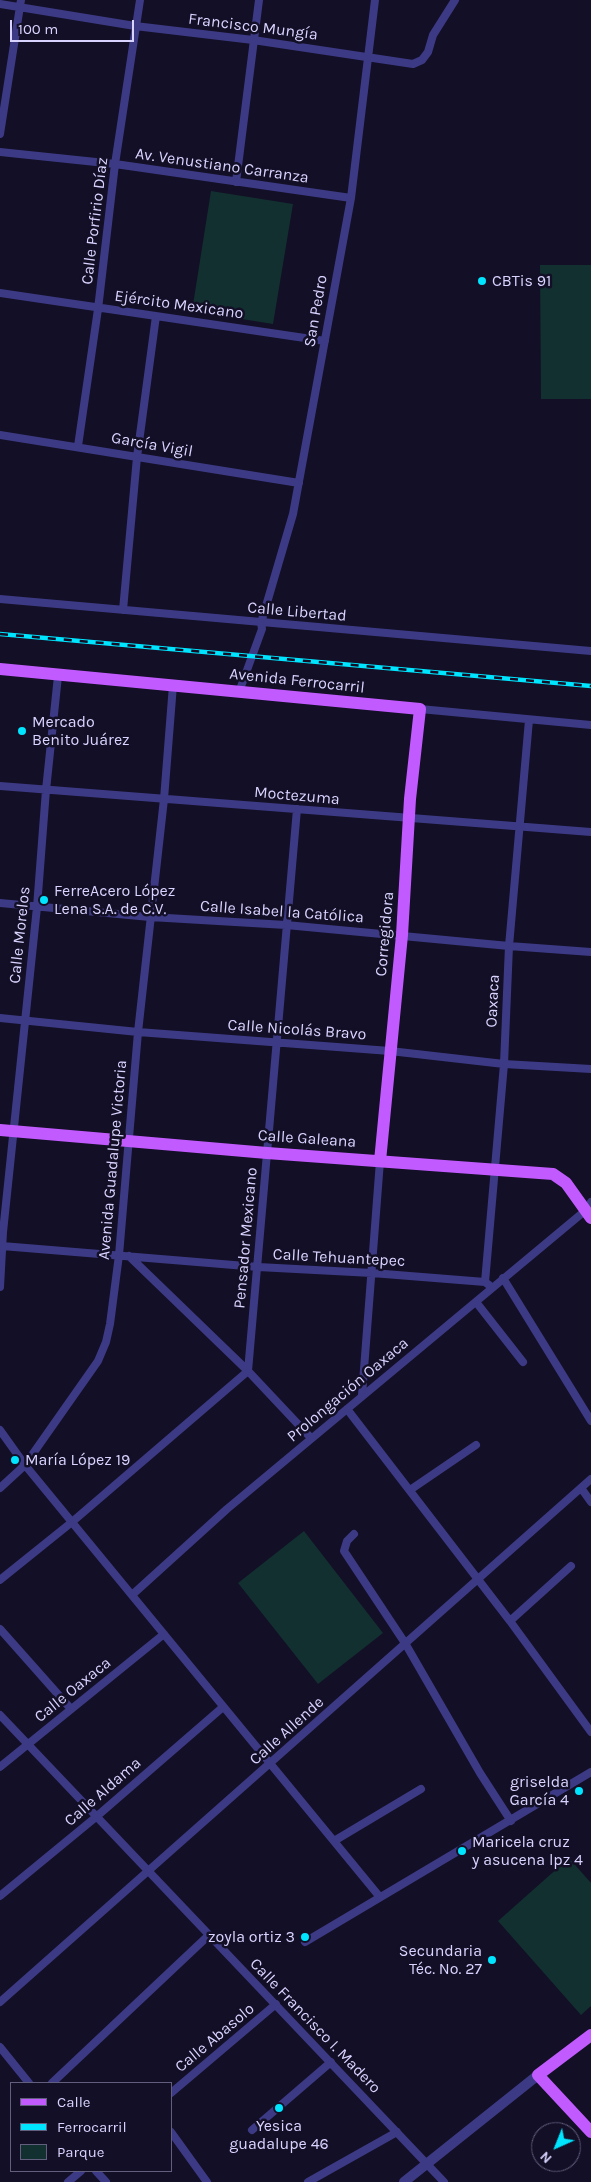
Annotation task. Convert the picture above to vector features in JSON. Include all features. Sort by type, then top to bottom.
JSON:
[{"type":"main road","name":"Avenida Ferrocarril","points":[[0,669],[420,709]]},
{"type":"main road","name":"Corregidora","points":[[380,1161],[402,935],[409,819],[420,709]]},
{"type":"main road","name":"Calle Galeana","points":[[0,1130],[267,1153],[553,1174],[566,1182],[589,1210]]},
{"type":"main road","points":[[591,2035],[538,2075],[591,2132]]},
{"type":"street","name":"Calle Porfirio Díaz","points":[[78,446],[98,309],[115,164],[140,0]]},
{"type":"street","points":[[236,182],[259,0]]},
{"type":"street","name":"San Pedro","points":[[239,692],[262,629],[261,623],[293,514],[350,198],[375,0]]},
{"type":"street","name":"Francisco Mungía","points":[[0,4],[20,4],[136,26],[253,40],[413,64],[422,60],[428,52],[433,35],[455,0]]},
{"type":"street","points":[[0,134],[20,4]]},
{"type":"street","name":"Av. Venustiano Carranza","points":[[0,152],[115,164],[350,198]]},
{"type":"street","name":"Ejército Mexicano","points":[[0,293],[98,309],[325,341]]},
{"type":"street","points":[[123,610],[137,457],[156,316]]},
{"type":"street","name":"García Vigil","points":[[0,435],[78,446],[298,483]]},
{"type":"street","name":"Calle Libertad","points":[[0,599],[591,651]]},
{"type":"street","name":"Calle Morelos","points":[[0,1287],[2,1231],[37,907],[46,790],[58,676]]},
{"type":"street","name":"Avenida Guadalupe Victoria","points":[[0,1488],[25,1465],[98,1361],[106,1342],[110,1324],[119,1255],[138,1032],[164,799],[173,685]]},
{"type":"street","name":"Avenida Ferrocarril","points":[[420,709],[591,724]]},
{"type":"street","name":"Oaxaca","points":[[485,1282],[504,1064],[509,946],[529,720]]},
{"type":"street","name":"Moctezuma","points":[[0,786],[591,832]]},
{"type":"street","name":"Pensador Mexicano","points":[[248,1371],[297,809]]},
{"type":"street","name":"Calle Isabel la Católica","points":[[0,903],[150,917],[286,925],[591,952]]},
{"type":"street","name":"Calle Nicolás Bravo","points":[[0,1018],[138,1032],[390,1051],[504,1064],[591,1069]]},
{"type":"street","points":[[362,1395],[380,1161]]},
{"type":"street","name":"Prolongación Oaxaca","points":[[132,1595],[227,1509],[362,1395],[503,1278],[589,1210]]},
{"type":"street","name":"Calle Tehuantepec","points":[[2,1246],[258,1267],[372,1273],[485,1282],[493,1287]]},
{"type":"street","points":[[129,1256],[248,1371],[311,1438]]},
{"type":"street","points":[[503,1278],[591,1421]]},
{"type":"street","points":[[476,1302],[523,1362]]},
{"type":"street","points":[[0,1580],[72,1522],[248,1371]]},
{"type":"street","points":[[347,1409],[510,1621],[591,1732]]},
{"type":"street","points":[[0,1430],[25,1465],[379,1896]]},
{"type":"street","points":[[410,1490],[476,1445]]},
{"type":"street","name":"Calle Allende","points":[[0,2002],[591,1479]]},
{"type":"street","points":[[581,1488],[591,1502]]},
{"type":"street","points":[[354,1534],[347,1541],[344,1552],[405,1643],[480,1773],[511,1820]]},
{"type":"street","points":[[510,1621],[572,1566]]},
{"type":"street","points":[[0,1629],[71,1709]]},
{"type":"street","name":"Calle Oaxaca","points":[[0,1767],[164,1634]]},
{"type":"street","name":"Calle Aldama","points":[[0,1896],[96,1817],[223,1707]]},
{"type":"street","name":"Calle Francisco I. Madero","points":[[0,1715],[444,2182]]},
{"type":"street","points":[[305,1942],[379,1896],[591,1772]]},
{"type":"street","points":[[334,1841],[421,1789]]},
{"type":"street","points":[[53,2082],[209,1935]]},
{"type":"street","name":"Calle Abasolo","points":[[172,2092],[276,2004]]},
{"type":"street","points":[[0,2047],[28,2082]]},
{"type":"street","points":[[252,2130],[331,2062]]},
{"type":"street","points":[[404,2182],[538,2075]]},
{"type":"street","points":[[308,2182],[397,2132]]},
{"type":"street","points":[[172,2133],[207,2182]]},
{"type":"street","points":[[68,2182],[81,2172]]},
{"type":"street","points":[[97,2172],[106,2182]]},
{"type":"green space","points":[[211,191],[293,204],[273,324],[192,311]]},
{"type":"green space","points":[[540,265],[591,265],[591,399],[541,399]]},
{"type":"green space","points":[[304,1531],[383,1633],[318,1684],[238,1583]]},
{"type":"green space","points":[[569,1858],[591,1883],[591,2006],[581,2015],[498,1921]]},
{"type":"railway","points":[[0,634],[591,686]]},
{"type":"place","name":"CBTis 91","points":[[482,281]]},
{"type":"place","name":"Mercado Benito Juárez","points":[[22,731]]},
{"type":"place","name":"FerreAcero López Lena S.A. de C.V.","points":[[44,900]]},
{"type":"place","name":"María López 19","points":[[15,1460]]},
{"type":"place","name":"griselda García 4","points":[[579,1791]]},
{"type":"place","name":"Maricela cruz y asucena lpz 4","points":[[462,1851]]},
{"type":"place","name":"zoyla ortiz 3","points":[[305,1937]]},
{"type":"place","name":"Secundaria Téc. No. 27","points":[[492,1960]]},
{"type":"place","name":"Yesica guadalupe 46","points":[[279,2108]]}]
